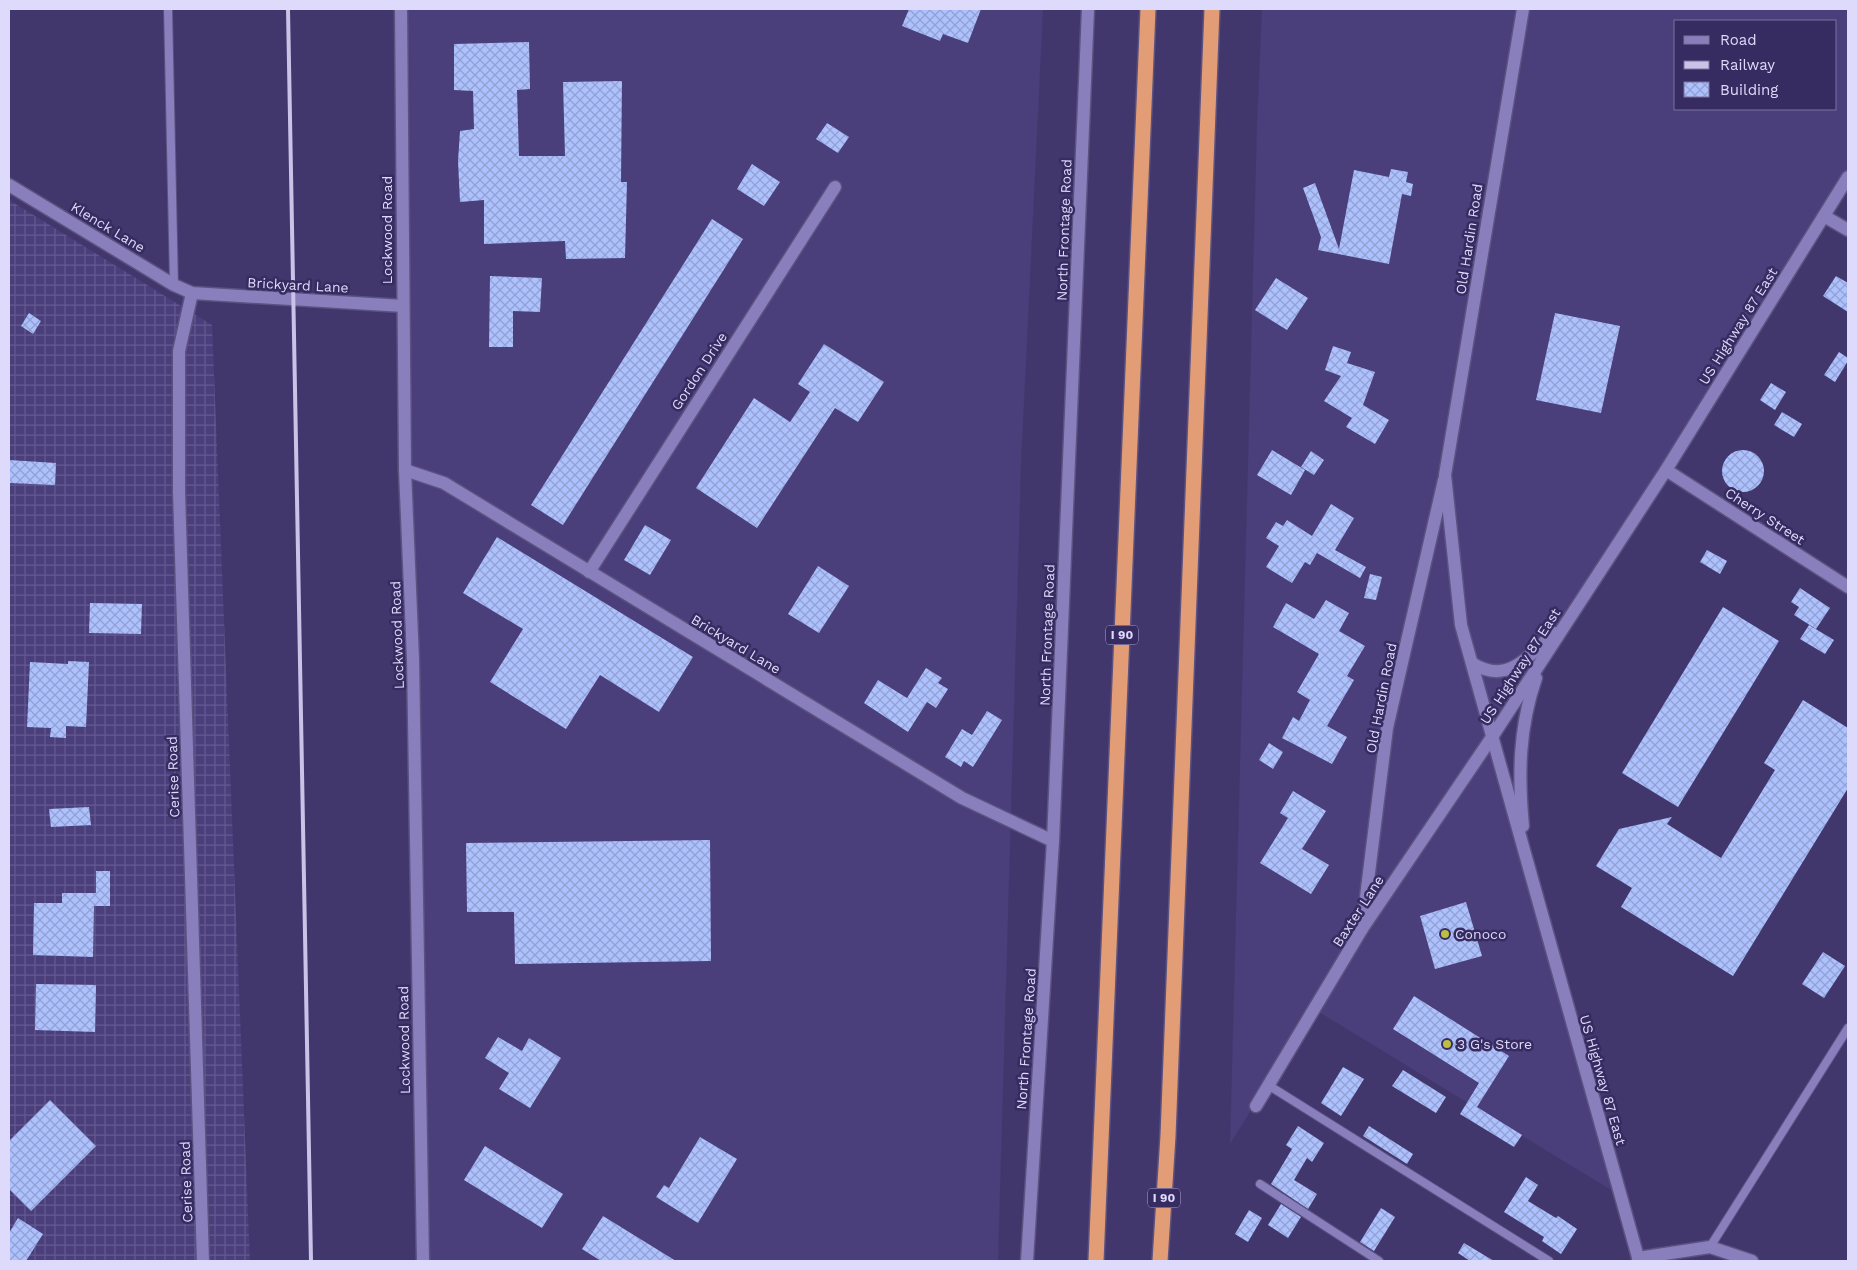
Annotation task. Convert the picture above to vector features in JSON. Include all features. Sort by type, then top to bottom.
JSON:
[{"type":"highway","name":"I 90","points":[[1096,1261],[1148,9]]},
{"type":"highway","name":"I 90","points":[[1160,1261],[1168,1136],[1212,9]]},
{"type":"highway","points":[[1168,1136],[1168,1261]]},
{"type":"street","name":"Lockwood Road","points":[[401,9],[405,470],[413,659],[422,1261]]},
{"type":"street","name":"North Frontage Road","points":[[1027,1261],[1053,842],[1088,9]]},
{"type":"street","name":"Old Hardin Road","points":[[1362,929],[1387,728],[1445,475],[1523,9]]},
{"type":"street","name":"US Highway 87 East","points":[[1638,1260],[1492,737],[1666,470],[1848,177]]},
{"type":"street","name":"Klenck Lane","points":[[9,185],[174,285],[192,293]]},
{"type":"street","name":"Gordon Drive","points":[[589,572],[835,187]]},
{"type":"street","points":[[1824,216],[1848,230]]},
{"type":"street","name":"Brickyard Lane","points":[[192,293],[403,306]]},
{"type":"street","name":"Cerise Road","points":[[192,293],[179,351],[179,492],[203,1261]]},
{"type":"street","name":"Brickyard Lane","points":[[405,470],[444,483],[962,798],[1053,842]]},
{"type":"street","name":"Cherry Street","points":[[1666,470],[1848,587]]},
{"type":"street","name":"Old Hardin Road","points":[[1445,475],[1461,625],[1492,737]]},
{"type":"street","points":[[1472,663],[1489,672],[1512,669],[1519,665],[1568,619]]},
{"type":"street","points":[[1526,860],[1519,792],[1521,744],[1531,692],[1550,648]]},
{"type":"street","name":"Baxter Lane","points":[[1256,1106],[1362,929],[1492,737]]},
{"type":"street","points":[[1638,1260],[1710,1247],[1752,1261]]},
{"type":"lane","points":[[168,9],[174,285]]},
{"type":"lane","points":[[1710,1247],[1848,1028]]},
{"type":"lane","points":[[1268,1085],[1549,1261]]},
{"type":"lane","points":[[1260,1184],[1379,1261]]},
{"type":"shaded area","points":[[401,9],[1043,9],[1021,464],[998,1261],[420,1261]]},
{"type":"shaded area","points":[[1262,9],[1848,9],[1848,177],[1492,737],[1621,1196],[1314,1009],[1230,1144],[1257,125]]},
{"type":"shaded area","points":[[9,200],[212,325],[250,1261],[9,1261]]},
{"type":"building","points":[[909,9],[981,9],[968,43],[943,34],[940,41],[902,26]]},
{"type":"building","points":[[529,42],[530,89],[517,90],[519,156],[565,156],[563,82],[622,81],[621,182],[627,182],[625,258],[566,259],[565,241],[484,244],[484,200],[460,202],[458,161],[460,131],[474,129],[473,91],[454,90],[454,44]]},
{"type":"building","points":[[827,123],[849,137],[838,153],[816,139]]},
{"type":"building","points":[[752,164],[780,182],[764,206],[737,189]]},
{"type":"building","points":[[1391,169],[1408,172],[1406,182],[1413,184],[1411,196],[1402,194],[1389,264],[1318,250],[1321,237],[1303,188],[1315,183],[1339,249],[1354,170],[1389,177]]},
{"type":"building","points":[[712,219],[743,239],[563,525],[531,505]]},
{"type":"building","points":[[490,276],[542,278],[540,312],[513,311],[513,347],[489,347]]},
{"type":"building","points":[[1836,276],[1848,283],[1848,312],[1823,296]]},
{"type":"building","points":[[1276,278],[1308,298],[1287,330],[1255,310]]},
{"type":"building","points":[[29,313],[41,321],[33,334],[21,326]]},
{"type":"building","points":[[1555,313],[1620,326],[1601,413],[1536,400]]},
{"type":"building","points":[[824,344],[884,382],[858,422],[835,408],[757,528],[696,488],[754,398],[790,422],[810,392],[798,384]]},
{"type":"building","points":[[1333,346],[1351,352],[1347,363],[1375,372],[1363,405],[1389,420],[1375,444],[1346,427],[1352,418],[1324,401],[1341,376],[1325,370]]},
{"type":"building","points":[[1839,352],[1848,358],[1848,361],[1835,382],[1824,375]]},
{"type":"building","points":[[1771,383],[1786,392],[1775,410],[1760,400]]},
{"type":"building","points":[[1782,412],[1802,424],[1794,437],[1774,425]]},
{"type":"building","points":[[1272,450],[1305,470],[1291,495],[1257,475]]},
{"type":"building","points":[[1747,450],[1755,453],[1761,459],[1764,471],[1761,483],[1755,489],[1739,492],[1731,489],[1725,483],[1722,467],[1725,459],[1731,453]]},
{"type":"building","points":[[1311,451],[1324,460],[1314,475],[1301,467]]},
{"type":"building","points":[[9,460],[56,463],[55,485],[9,483]]},
{"type":"building","points":[[1331,504],[1354,518],[1335,550],[1366,567],[1360,578],[1317,553],[1310,565],[1305,562],[1292,583],[1266,567],[1279,546],[1266,538],[1276,522],[1283,526],[1287,520],[1312,536]]},
{"type":"building","points":[[645,525],[671,540],[650,575],[624,560]]},
{"type":"building","points":[[497,537],[693,657],[659,712],[600,675],[566,729],[490,682],[523,629],[463,593]]},
{"type":"building","points":[[1707,550],[1727,561],[1720,574],[1700,562]]},
{"type":"building","points":[[818,566],[849,586],[819,633],[788,614]]},
{"type":"building","points":[[1370,574],[1382,577],[1376,600],[1364,598]]},
{"type":"building","points":[[1800,588],[1830,608],[1816,629],[1794,615],[1799,607],[1791,602]]},
{"type":"building","points":[[1326,600],[1349,613],[1339,631],[1365,646],[1347,676],[1354,680],[1327,726],[1347,737],[1332,764],[1282,738],[1293,717],[1299,721],[1310,700],[1297,692],[1319,654],[1273,627],[1286,603],[1314,619]]},
{"type":"building","points":[[90,603],[142,604],[141,634],[89,633]]},
{"type":"building","points":[[1723,607],[1779,641],[1678,807],[1622,773]]},
{"type":"building","points":[[1809,625],[1834,640],[1825,654],[1800,639]]},
{"type":"building","points":[[68,661],[89,662],[86,727],[66,726],[66,738],[50,737],[51,728],[27,727],[30,662],[68,664]]},
{"type":"building","points":[[926,668],[942,678],[938,683],[948,689],[936,708],[927,702],[908,732],[864,703],[878,680],[907,698]]},
{"type":"building","points":[[1803,700],[1848,728],[1848,788],[1733,976],[1621,907],[1632,888],[1596,866],[1619,829],[1672,817],[1667,824],[1721,858],[1775,770],[1764,763]]},
{"type":"building","points":[[987,711],[1002,720],[973,767],[964,761],[961,767],[945,757],[962,729],[972,735]]},
{"type":"building","points":[[1269,743],[1283,752],[1273,769],[1259,760]]},
{"type":"building","points":[[1293,791],[1326,811],[1302,849],[1329,865],[1311,894],[1260,863],[1288,818],[1280,813]]},
{"type":"building","points":[[89,807],[91,825],[51,827],[49,809]]},
{"type":"building","points":[[710,840],[711,961],[515,964],[514,912],[467,912],[466,843]]},
{"type":"building","points":[[96,871],[110,871],[110,906],[94,906],[93,957],[33,955],[34,903],[62,903],[62,893],[96,893]]},
{"type":"building","points":[[1466,902],[1482,956],[1435,969],[1420,916]]},
{"type":"building","points":[[1823,952],[1845,966],[1824,998],[1802,984]]},
{"type":"building","points":[[36,984],[96,985],[95,1032],[35,1030]]},
{"type":"building","points":[[1414,996],[1509,1056],[1477,1107],[1522,1135],[1514,1147],[1460,1114],[1479,1083],[1393,1029]]},
{"type":"building","points":[[498,1037],[522,1051],[529,1038],[561,1058],[530,1108],[499,1089],[509,1073],[485,1058]]},
{"type":"building","points":[[1343,1067],[1364,1079],[1341,1116],[1321,1103]]},
{"type":"building","points":[[1403,1070],[1446,1097],[1436,1113],[1392,1086]]},
{"type":"building","points":[[50,1100],[96,1146],[31,1211],[9,1189],[9,1141]]},
{"type":"building","points":[[1298,1126],[1324,1143],[1312,1162],[1307,1158],[1294,1180],[1317,1194],[1308,1209],[1271,1184],[1292,1149],[1286,1145]]},
{"type":"building","points":[[1369,1126],[1413,1154],[1407,1164],[1363,1136]]},
{"type":"building","points":[[700,1137],[737,1159],[698,1223],[656,1197],[664,1185],[669,1188]]},
{"type":"building","points":[[485,1146],[563,1194],[542,1228],[464,1180]]},
{"type":"building","points":[[1526,1177],[1538,1185],[1528,1201],[1556,1218],[1558,1216],[1577,1229],[1561,1254],[1542,1241],[1544,1237],[1504,1212]]},
{"type":"building","points":[[1281,1204],[1301,1217],[1288,1238],[1268,1225]]},
{"type":"building","points":[[1381,1208],[1395,1217],[1374,1251],[1360,1242]]},
{"type":"building","points":[[1249,1210],[1262,1218],[1248,1242],[1235,1234]]},
{"type":"building","points":[[603,1216],[676,1261],[601,1261],[582,1249]]},
{"type":"building","points":[[18,1218],[43,1234],[26,1261],[9,1261],[9,1233]]},
{"type":"building","points":[[1464,1243],[1494,1261],[1470,1261],[1458,1253]]},
{"type":"railway","points":[[288,9],[311,1261]]},
{"type":"place","name":"Conoco","points":[[1445,934]]},
{"type":"place","name":"3 G's Store","points":[[1447,1044]]}]
